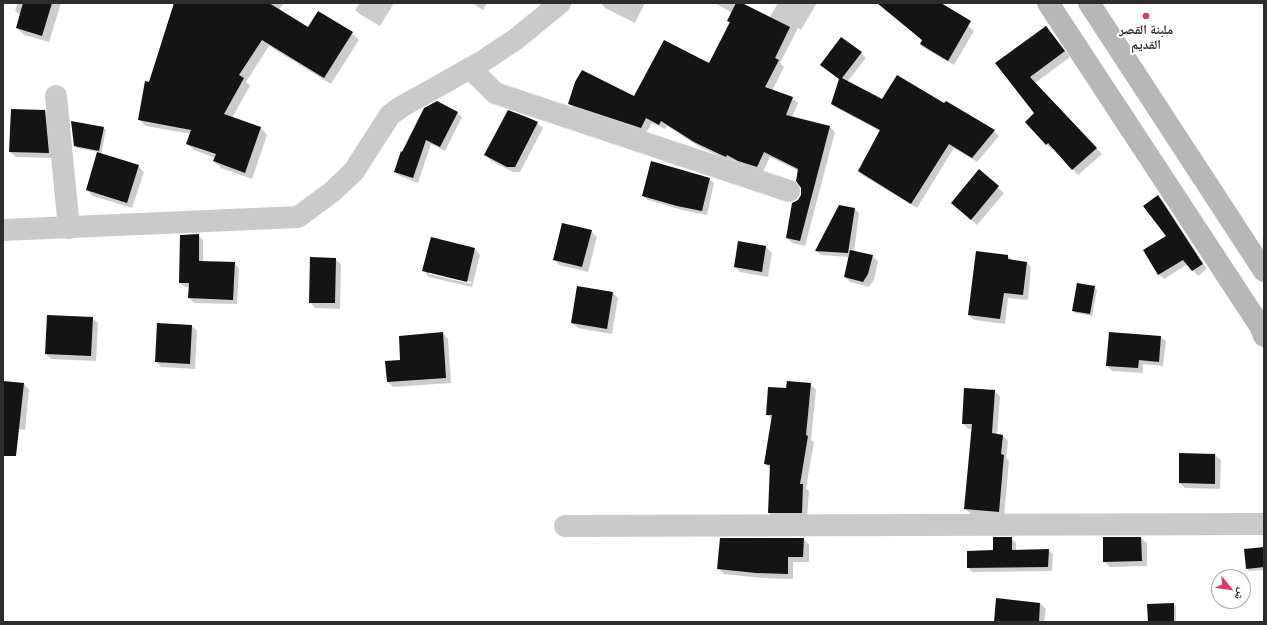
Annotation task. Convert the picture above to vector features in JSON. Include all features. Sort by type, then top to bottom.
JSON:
[{"type":"main road","points":[[1048,3],[1260,326],[1264,336]]},
{"type":"main road","points":[[1089,3],[1264,271]]},
{"type":"street","points":[[3,230],[298,218],[332,192],[354,171],[390,115],[401,106],[470,68],[516,39],[560,3]]},
{"type":"street","points":[[470,68],[495,93],[789,191]]},
{"type":"street","points":[[56,96],[69,228]]},
{"type":"street","points":[[565,526],[1264,524]]},
{"type":"building","points":[[23,3],[52,3],[42,36],[16,28]]},
{"type":"building","points":[[174,3],[269,3],[308,27],[318,11],[353,32],[324,78],[262,40],[239,75],[244,78],[224,114],[261,127],[245,173],[213,161],[216,154],[186,144],[191,130],[138,120],[145,81],[149,82]]},
{"type":"building","points":[[736,3],[742,3],[790,27],[775,58],[779,60],[765,87],[793,97],[786,115],[830,126],[800,241],[786,238],[792,203],[798,200],[801,195],[801,188],[796,181],[798,169],[764,152],[757,167],[738,161],[727,155],[726,157],[694,142],[661,121],[659,125],[646,118],[641,128],[568,104],[575,82],[582,70],[634,96],[664,40],[709,63],[730,22],[727,21]]},
{"type":"building","points":[[877,3],[941,3],[971,21],[948,61],[920,44],[922,40]]},
{"type":"building","points":[[1046,26],[1065,51],[1030,77],[1097,148],[1072,170],[1048,143],[1046,145],[1025,122],[1034,113],[995,63]]},
{"type":"building","points":[[841,37],[862,52],[842,78],[882,99],[897,75],[944,103],[946,101],[995,130],[972,158],[949,144],[911,204],[858,171],[880,130],[831,104],[839,79],[820,65]]},
{"type":"building","points":[[437,101],[458,112],[440,147],[426,140],[413,178],[394,172],[401,151],[402,152],[424,108]]},
{"type":"building","points":[[11,109],[45,110],[49,153],[9,152]]},
{"type":"building","points":[[508,110],[538,122],[515,167],[507,167],[484,155]]},
{"type":"building","points":[[71,121],[104,127],[99,151],[74,146]]},
{"type":"building","points":[[97,152],[139,165],[127,203],[86,190]]},
{"type":"building","points":[[651,161],[710,178],[702,211],[677,206],[642,196]]},
{"type":"building","points":[[979,169],[999,186],[971,220],[951,203]]},
{"type":"building","points":[[1158,195],[1203,264],[1192,271],[1183,260],[1158,275],[1143,250],[1166,236],[1143,206]]},
{"type":"building","points":[[839,205],[855,208],[848,253],[815,251]]},
{"type":"building","points":[[562,223],[592,230],[582,267],[553,260]]},
{"type":"building","points":[[199,234],[199,261],[235,262],[233,300],[188,298],[189,283],[179,283],[180,235]]},
{"type":"building","points":[[431,237],[475,248],[467,282],[422,271]]},
{"type":"building","points":[[738,241],[766,246],[762,272],[734,267]]},
{"type":"building","points":[[850,250],[873,255],[868,274],[863,282],[844,277]]},
{"type":"building","points":[[976,251],[1008,255],[1008,259],[1027,262],[1023,295],[1004,293],[1000,319],[968,315]]},
{"type":"building","points":[[310,257],[336,258],[335,303],[309,303]]},
{"type":"building","points":[[1077,283],[1095,286],[1090,314],[1072,311]]},
{"type":"building","points":[[577,286],[613,292],[607,329],[571,323]]},
{"type":"building","points":[[47,315],[93,317],[91,356],[45,354]]},
{"type":"building","points":[[157,323],[192,325],[190,364],[155,362]]},
{"type":"building","points":[[443,332],[446,378],[387,382],[385,361],[400,360],[399,336]]},
{"type":"building","points":[[1109,332],[1161,336],[1159,362],[1139,360],[1138,368],[1106,366]]},
{"type":"building","points":[[3,381],[24,383],[16,456],[3,456]]},
{"type":"building","points":[[787,381],[811,383],[806,435],[808,436],[800,484],[803,484],[802,513],[768,513],[770,465],[764,464],[772,415],[766,415],[768,387],[786,388]]},
{"type":"building","points":[[964,388],[995,390],[992,433],[1003,435],[1001,454],[1004,455],[999,512],[964,509],[972,424],[962,424]]},
{"type":"building","points":[[1179,453],[1215,454],[1215,484],[1179,483]]},
{"type":"building","points":[[993,537],[1012,537],[1012,550],[1049,549],[1048,567],[967,568],[967,551],[993,550]]},
{"type":"building","points":[[1103,537],[1141,537],[1142,561],[1103,562]]},
{"type":"building","points":[[720,538],[804,538],[803,557],[788,557],[788,574],[756,573],[717,569]]},
{"type":"building","points":[[1264,547],[1264,567],[1246,569],[1244,549]]},
{"type":"building","points":[[996,598],[1040,603],[1039,622],[994,622]]},
{"type":"building","points":[[1174,603],[1174,622],[1148,622],[1147,604]]},
{"type":"place","name":"ملبنة القصر القديم","points":[[1146,16]]}]
